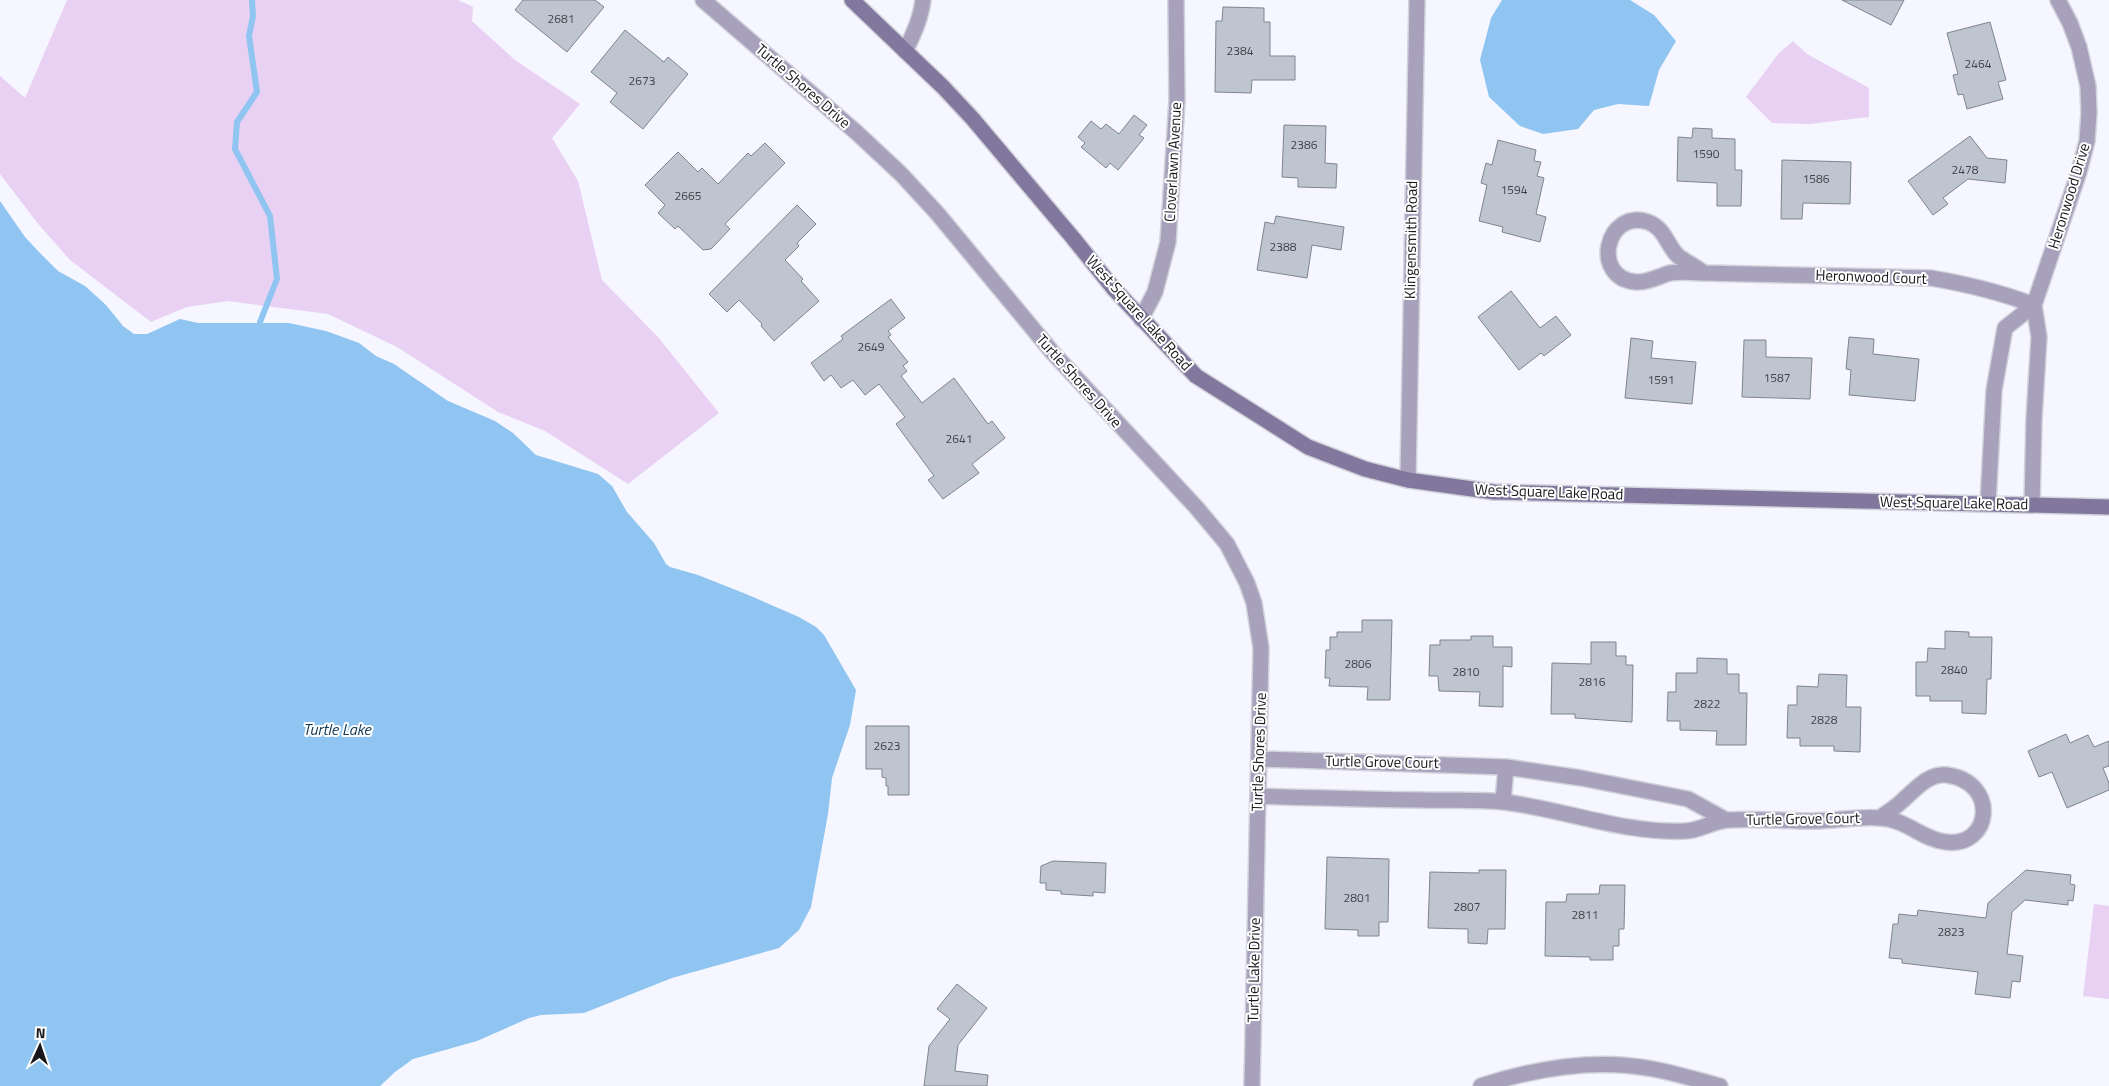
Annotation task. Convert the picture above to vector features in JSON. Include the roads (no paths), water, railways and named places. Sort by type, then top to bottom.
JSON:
[{"type":"street","name":"Turtle Shores Drive","points":[[703,0],[843,120],[901,174],[938,213],[1053,353],[1196,507],[1227,544],[1247,583],[1259,626],[1261,686],[1256,854]]},
{"type":"street","name":"West Square Lake Road","points":[[852,0],[906,50],[972,118],[1074,238],[1114,289],[1196,376],[1308,447],[1365,469],[1408,480],[1494,492],[2109,507]]},
{"type":"street","points":[[906,50],[914,36],[922,13],[923,0]]},
{"type":"street","name":"Cloverlawn Avenue","points":[[1141,319],[1155,292],[1168,242],[1176,100],[1176,0]]},
{"type":"street","name":"Klingensmith Road","points":[[1408,480],[1417,0]]},
{"type":"street","name":"Heronwood Drive","points":[[2032,505],[2039,337],[2034,305],[2079,172],[2088,132],[2088,86],[2079,47],[2070,22],[2058,0]]},
{"type":"street","name":"Heronwood Court","points":[[1704,272],[1678,255],[1664,234],[1649,222],[1630,222],[1621,226],[1609,241],[1609,260],[1613,269],[1628,280],[1638,282],[1672,273],[1704,272],[1931,278],[1967,284],[2002,293],[2034,305]]},
{"type":"street","points":[[1988,503],[1994,390],[2005,328],[2034,305]]},
{"type":"street","name":"Turtle Grove Court","points":[[1258,759],[1506,767],[1582,778],[1688,798],[1726,820]]},
{"type":"street","points":[[1503,802],[1506,767]]},
{"type":"street","name":"Turtle Grove Court","points":[[1258,796],[1503,802],[1657,830],[1687,831],[1726,820],[1814,821],[1881,818],[1904,823],[1939,842],[1953,843],[1966,840],[1976,831],[1983,819],[1984,808],[1980,796],[1973,787],[1961,780],[1946,775],[1932,777],[1919,785],[1901,803],[1881,818]]},
{"type":"street","name":"Turtle Lake Drive","points":[[1252,1086],[1256,854]]},
{"type":"street","points":[[1481,1086],[1535,1071],[1586,1065],[1651,1068],[1720,1086]]},
{"type":"water","points":[[1502,0],[1630,0],[1654,15],[1676,41],[1659,70],[1649,106],[1618,104],[1594,110],[1578,129],[1543,134],[1520,126],[1489,97],[1480,60],[1491,18]]},
{"type":"water","name":"Turtle Lake","points":[[0,201],[25,237],[58,271],[85,286],[106,305],[123,326],[134,334],[147,334],[180,319],[198,323],[289,323],[326,331],[359,343],[376,356],[394,364],[448,401],[495,421],[513,433],[536,455],[598,474],[612,486],[627,512],[654,543],[666,564],[670,567],[698,575],[746,594],[799,617],[816,627],[824,635],[856,690],[850,725],[832,778],[828,814],[811,907],[799,930],[779,948],[672,978],[584,1013],[541,1015],[529,1018],[477,1041],[413,1059],[380,1086],[0,1086]]},
{"type":"waterway","points":[[252,0],[253,16],[249,36],[257,92],[237,122],[235,149],[270,216],[277,279],[260,322]]}]
